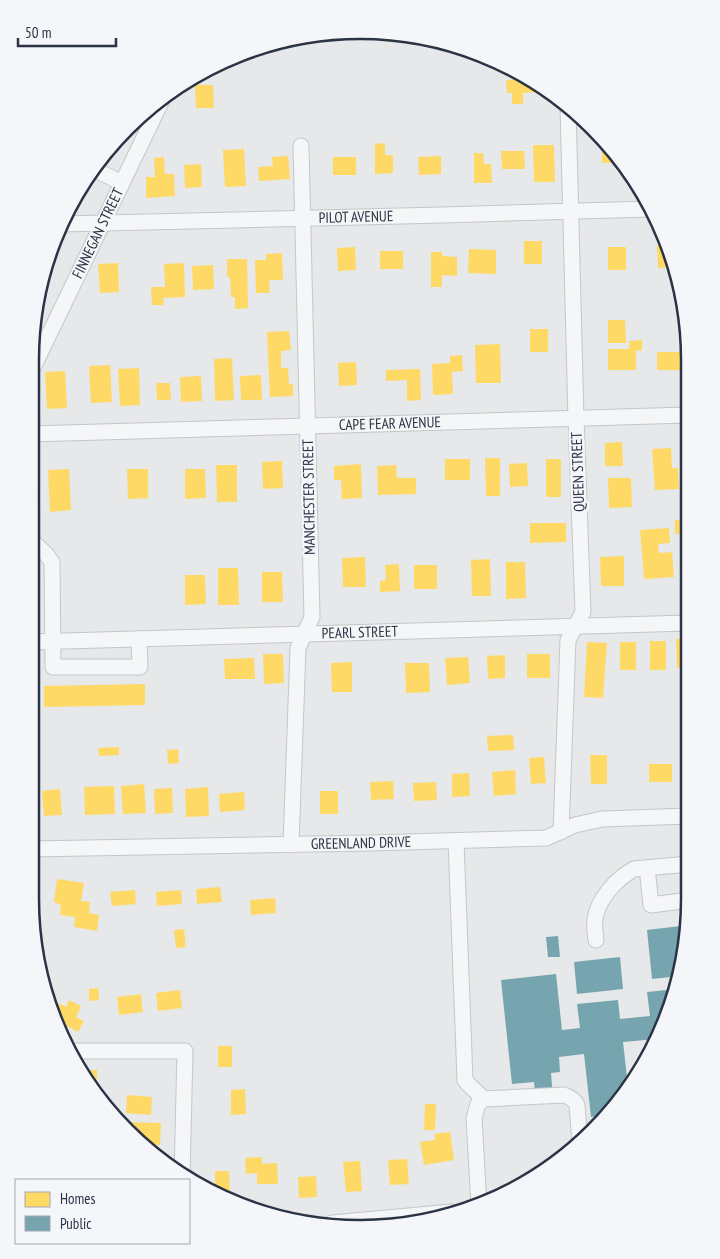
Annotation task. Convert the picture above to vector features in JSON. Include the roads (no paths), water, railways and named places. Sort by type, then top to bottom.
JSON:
[{"type":"street","name":"FINNEGAN STREET","points":[[39,355],[157,111]]},
{"type":"street","name":"QUEEN STREET","points":[[561,832],[568,640],[583,612],[568,115]]},
{"type":"street","name":"MANCHESTER STREET","points":[[291,845],[298,648],[312,617],[301,146]]},
{"type":"street","points":[[100,172],[122,183]]},
{"type":"street","name":"PILOT AVENUE","points":[[69,224],[643,209]]},
{"type":"street","name":"CAPE FEAR AVENUE","points":[[39,434],[681,416]]},
{"type":"street","points":[[39,547],[52,562],[53,667],[140,667],[139,639]]},
{"type":"street","name":"PEARL STREET","points":[[39,642],[681,623]]},
{"type":"street","name":"GREENLAND DRIVE","points":[[39,849],[291,845],[546,838],[576,825],[602,819],[681,816]]},
{"type":"street","points":[[456,841],[465,1080],[484,1099]]},
{"type":"street","points":[[596,940],[595,919],[600,904],[607,892],[628,873],[634,870],[681,865]]},
{"type":"street","points":[[647,868],[651,905],[681,901]]},
{"type":"street","points":[[77,1051],[185,1051],[182,1166]]},
{"type":"street","points":[[479,1198],[474,1118],[478,1104],[484,1099],[564,1095],[570,1097],[577,1105],[579,1134]]},
{"type":"street","points":[[372,1220],[413,1216]]}]
